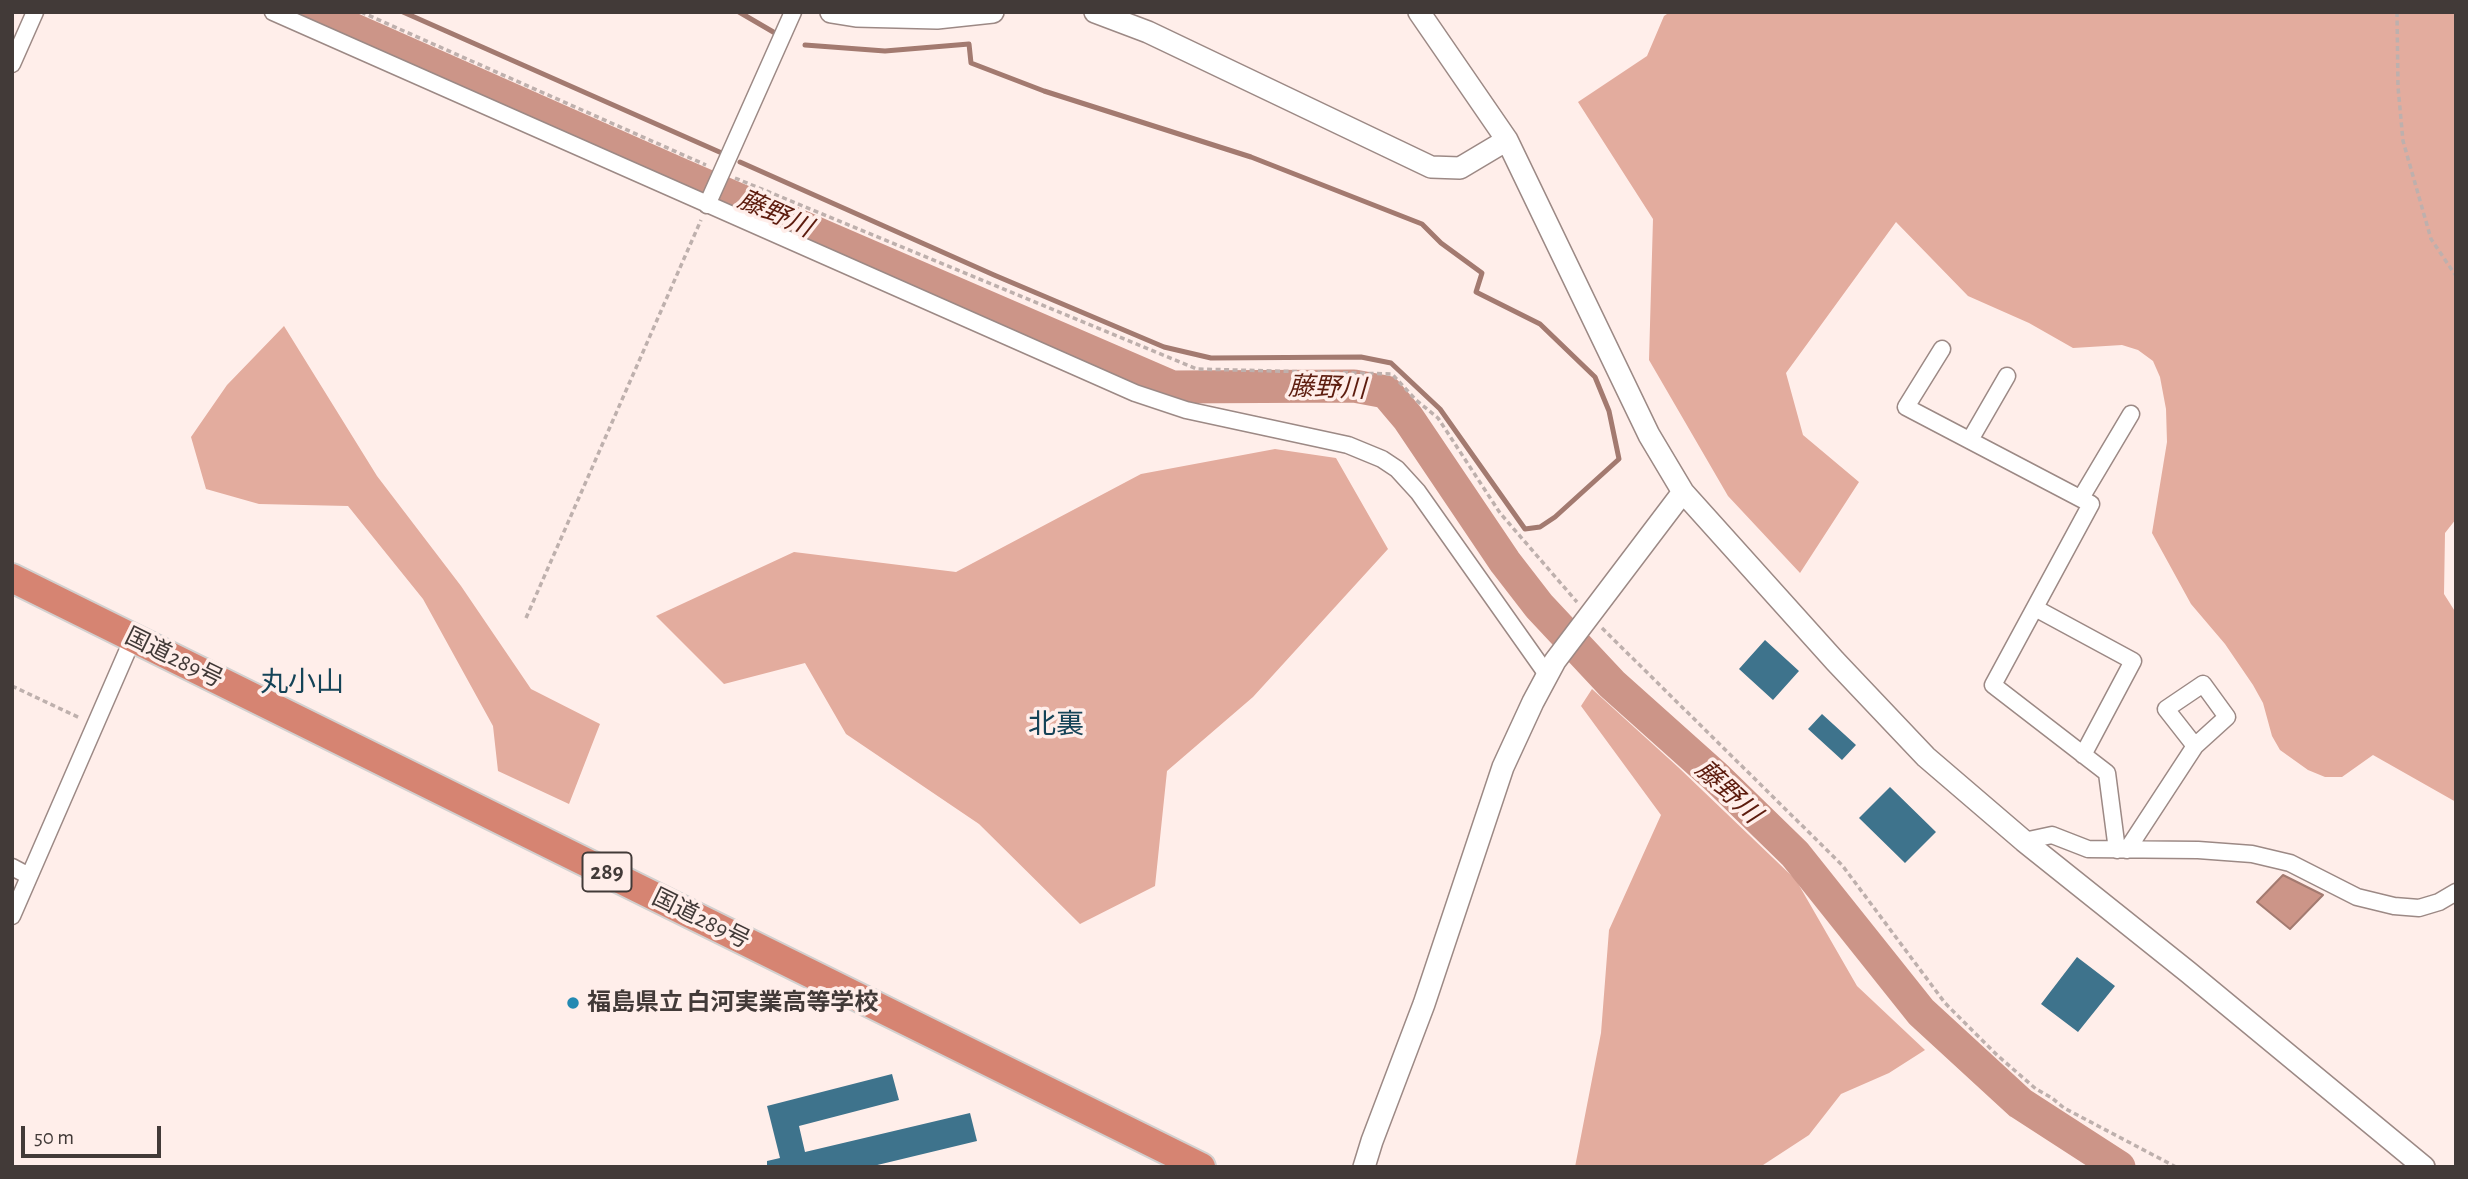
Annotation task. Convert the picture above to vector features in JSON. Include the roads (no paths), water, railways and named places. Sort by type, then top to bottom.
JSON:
[{"type":"highway","name":"国道289号","points":[[12,578],[1201,1167]]},
{"type":"street","points":[[12,64],[35,12]]},
{"type":"street","points":[[273,12],[1135,393],[1186,410],[1348,445],[1382,459],[1397,469],[1418,492],[1552,668]]},
{"type":"street","points":[[707,205],[793,12]]},
{"type":"street","points":[[831,12],[856,16],[937,18],[993,12]]},
{"type":"street","points":[[1095,12],[1149,32],[1431,167],[1460,168],[1507,140]]},
{"type":"street","points":[[1419,12],[1507,140],[1649,435],[1683,492],[1835,661],[1926,757],[2024,841],[2424,1167]]},
{"type":"street","points":[[1942,349],[1906,407],[2091,504],[1993,685],[2107,773],[2122,850]]},
{"type":"street","points":[[1970,440],[2007,376]]},
{"type":"street","points":[[2081,498],[2131,414]]},
{"type":"street","points":[[1364,1167],[1424,1004],[1503,767],[1533,702],[1552,668],[1583,623],[1683,492]]},
{"type":"street","points":[[2035,608],[2133,661],[2083,755]]},
{"type":"street","points":[[12,916],[133,638]]},
{"type":"street","points":[[2122,850],[2195,746]]},
{"type":"street","points":[[2024,841],[2052,835],[2088,849],[2198,850],[2252,855],[2290,863],[2357,897],[2394,906],[2418,908],[2439,902],[2456,892]]},
{"type":"street","points":[[12,867],[29,876]]},
{"type":"waterway","name":"藤野川","points":[[314,12],[1172,387],[1354,386],[1386,392],[1408,418],[1505,562],[1539,606],[1612,684],[1716,777],[1795,854],[1921,1012],[2020,1103],[2119,1167]]},
{"type":"waterway","points":[[403,12],[724,154]]},
{"type":"waterway","points":[[739,12],[775,33]]},
{"type":"waterway","points":[[740,162],[1164,347],[1211,358],[1361,357],[1391,363],[1440,409],[1525,529],[1540,527],[1555,517],[1619,459],[1609,411],[1595,377],[1540,324],[1476,292],[1482,273],[1441,243],[1422,224],[1251,157],[1044,91],[971,63],[969,44],[885,51],[805,45]]},
{"type":"place","name":"福島県立 白河実業高等学校","points":[[573,1003]]},
{"type":"district","name":"丸小山","points":[[302,683]]},
{"type":"district","name":"北裏","points":[[1056,725]]}]
